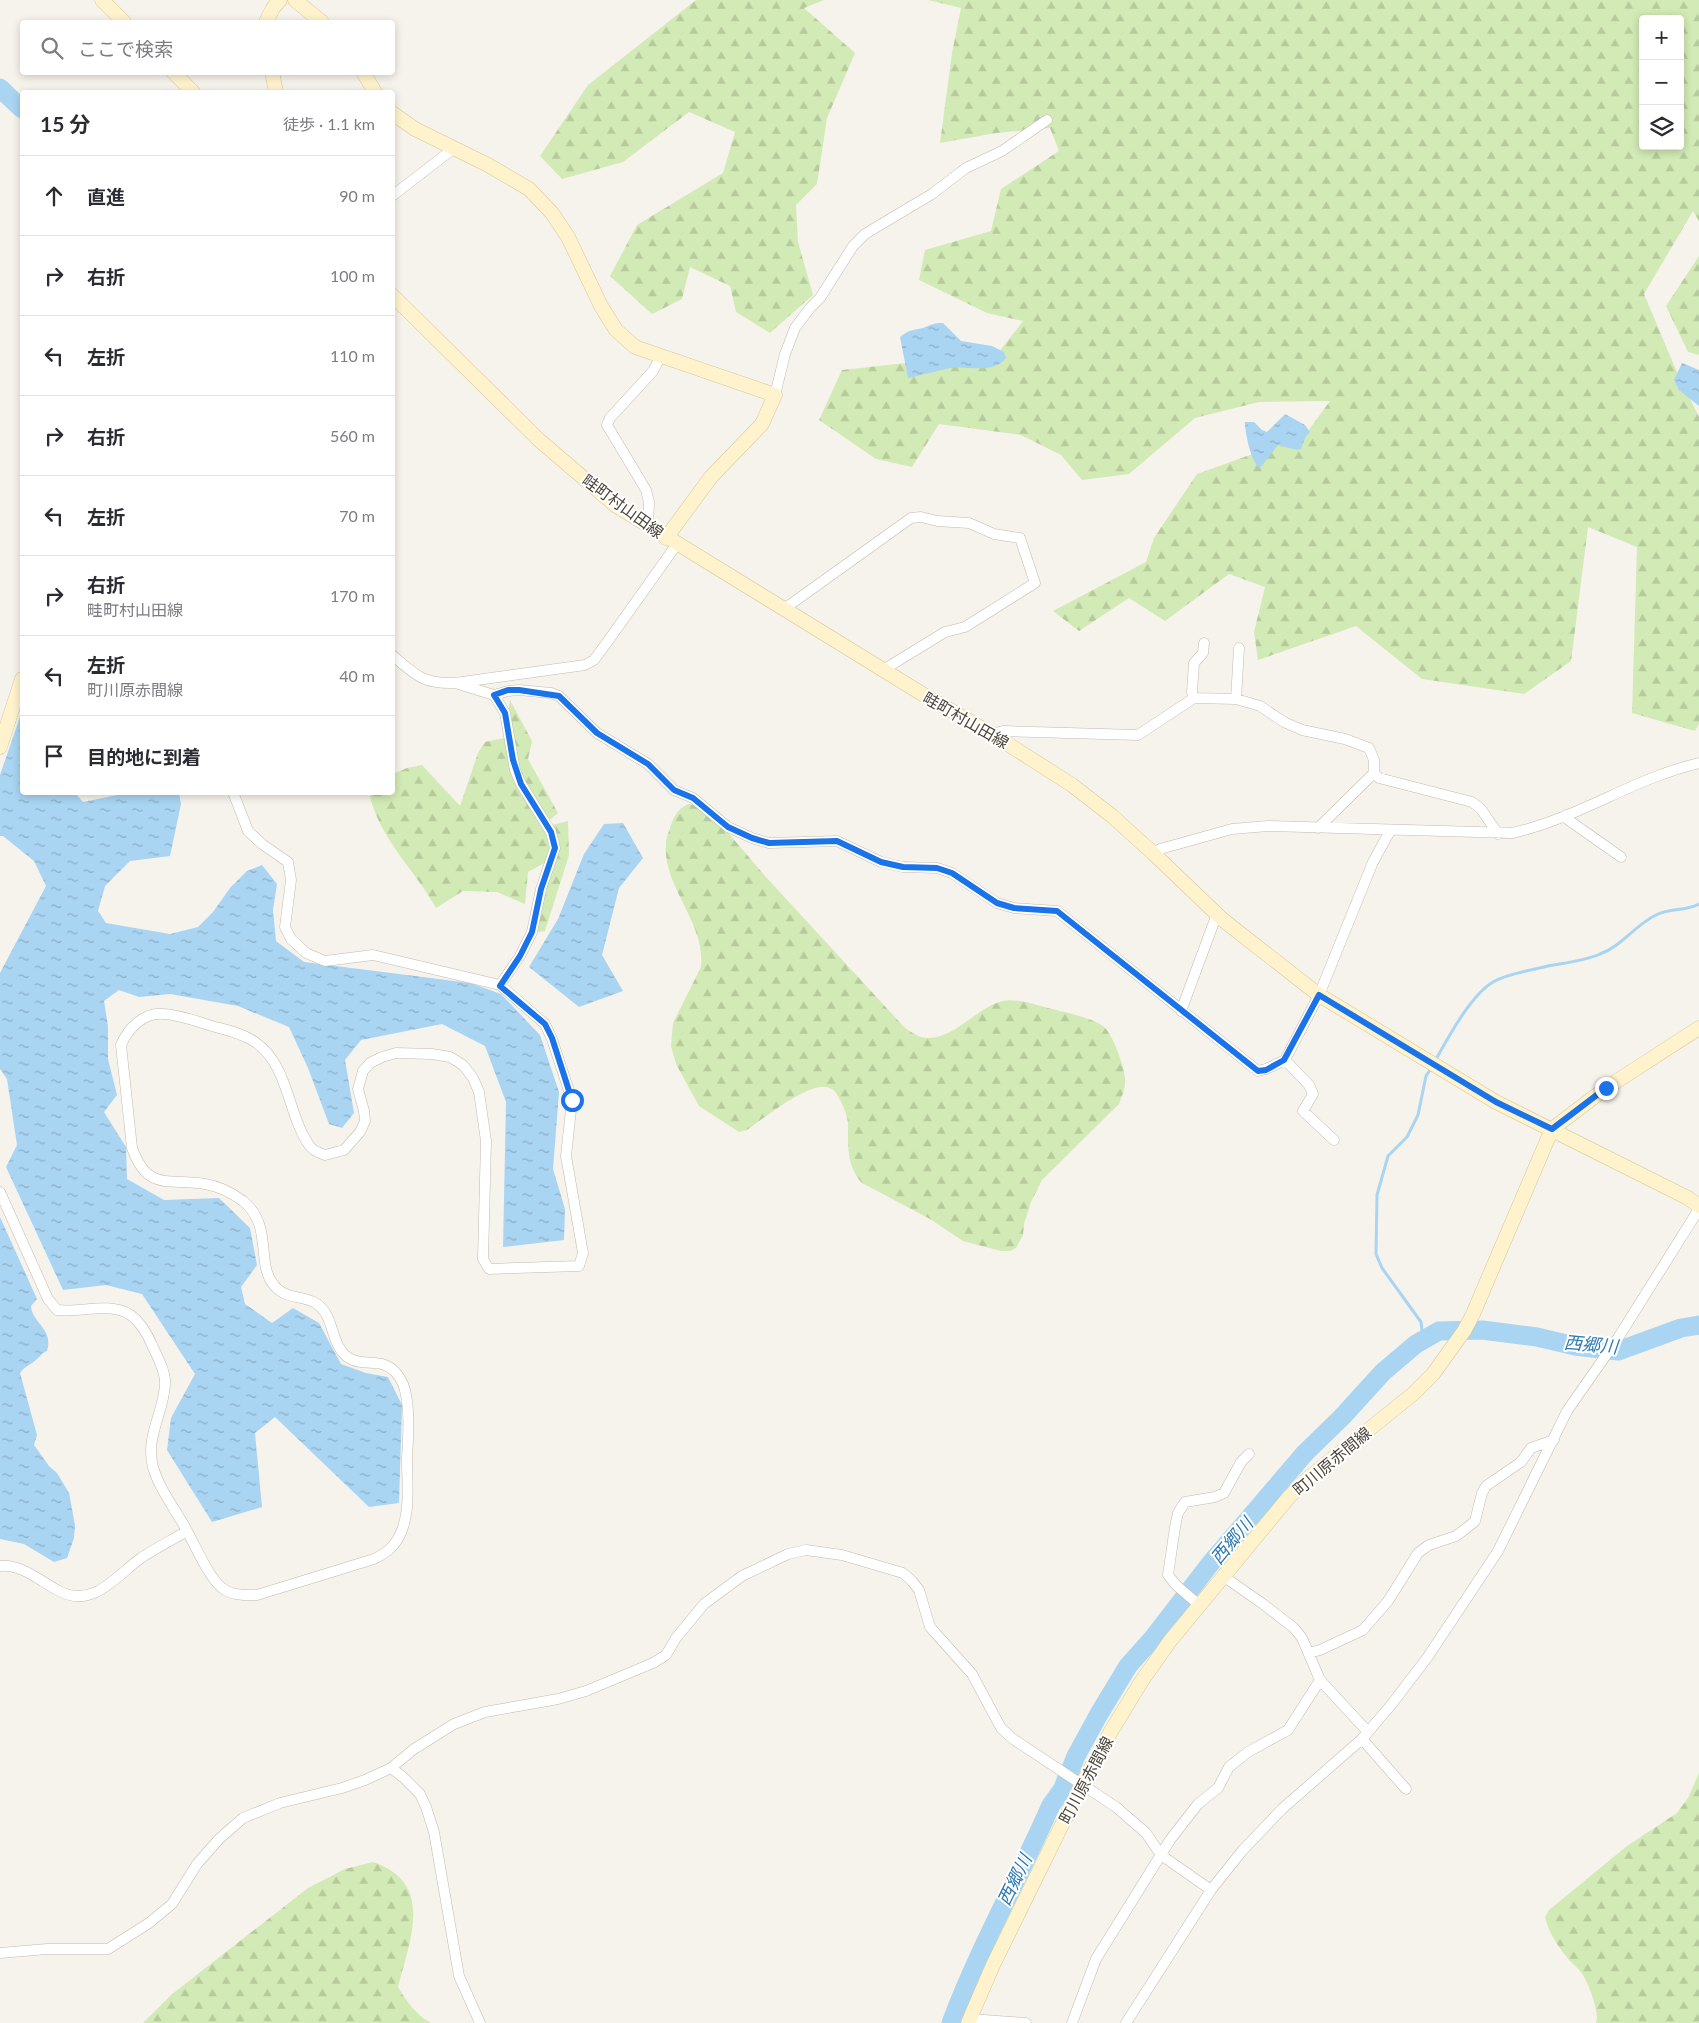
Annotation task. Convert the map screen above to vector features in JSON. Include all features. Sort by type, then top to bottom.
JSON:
[{"type":"main road","points":[[102,0],[122,20]]},
{"type":"main road","points":[[267,20],[272,8],[280,0]]},
{"type":"main road","points":[[296,0],[320,20]]},
{"type":"main road","points":[[176,75],[191,90]]},
{"type":"main road","points":[[273,75],[276,90]]},
{"type":"main road","points":[[365,75],[373,90]]},
{"type":"main road","points":[[395,115],[415,129],[488,165],[529,189],[552,213],[568,237],[601,306],[616,330],[635,347],[775,395],[762,424],[711,477],[672,541]]},
{"type":"main road","name":"畦町村山田線","points":[[395,298],[539,440],[615,505],[883,670],[992,734],[1072,785],[1112,816],[1217,914],[1319,995],[1496,1102],[1662,1185],[1699,1208]]},
{"type":"main road","points":[[0,747],[20,685]]},
{"type":"main road","name":"町川原赤間線","points":[[969,2021],[1077,1780],[1110,1733],[1141,1682],[1223,1576],[1289,1497],[1306,1480],[1413,1394],[1433,1374],[1473,1314],[1552,1129],[1606,1088],[1699,1028]]},
{"type":"street","points":[[775,395],[785,354],[795,328],[820,298],[853,246],[866,234],[932,194],[966,168],[1002,151],[1047,120]]},
{"type":"street","points":[[395,194],[453,149]]},
{"type":"street","points":[[648,526],[649,502],[646,490],[607,426],[610,418],[653,371],[661,356]]},
{"type":"street","points":[[784,609],[911,518],[920,517],[937,521],[969,523],[994,534],[1020,538],[1035,583],[965,627],[946,632],[883,670]]},
{"type":"street","points":[[395,657],[426,680],[439,683],[454,683],[585,665],[594,660],[672,541]]},
{"type":"street","points":[[1194,698],[1192,692],[1194,663],[1203,653],[1204,643]]},
{"type":"street","points":[[1236,699],[1239,648]]},
{"type":"street","points":[[454,683],[494,695],[508,690],[519,690],[559,696],[597,733],[648,764],[674,790],[693,798],[728,827],[752,838],[769,843],[837,841],[881,862],[903,867],[937,868],[952,873],[997,903],[1014,908],[1057,911],[1258,1071],[1266,1070],[1284,1060],[1319,995],[1373,862],[1390,831]]},
{"type":"street","points":[[494,695],[505,713],[513,760],[521,784],[551,832],[555,848],[541,889],[532,932],[520,956],[500,986]]},
{"type":"street","points":[[992,734],[1003,732],[1138,736],[1194,698],[1236,699],[1260,706],[1284,722],[1302,730],[1344,739],[1369,748],[1374,760],[1374,773],[1318,828]]},
{"type":"street","points":[[1153,853],[1160,849],[1232,829],[1268,826],[1498,834],[1525,830],[1580,811],[1646,780],[1677,768],[1699,763]]},
{"type":"street","points":[[1374,773],[1380,778],[1472,802],[1481,809],[1498,834]]},
{"type":"street","points":[[0,1192],[48,1299],[58,1310],[69,1312],[111,1308],[130,1315],[142,1327],[150,1341],[166,1382],[153,1428],[151,1449],[153,1466],[159,1483],[210,1572],[223,1589],[242,1595],[257,1595],[374,1560],[387,1554],[396,1544],[404,1526],[407,1506],[406,1394],[399,1376],[392,1368],[380,1363],[360,1362],[350,1359],[341,1350],[326,1314],[317,1304],[281,1293],[272,1283],[267,1272],[262,1230],[255,1216],[244,1202],[218,1188],[205,1184],[171,1183],[155,1179],[144,1172],[136,1161],[132,1148],[121,1045],[126,1032],[149,1016],[161,1013],[176,1015],[242,1035],[255,1042],[268,1054],[279,1070],[310,1146],[325,1156],[344,1150],[360,1132],[364,1121],[364,1110],[358,1089],[363,1072],[370,1064],[382,1057],[396,1053],[432,1054],[450,1057],[464,1065],[473,1078],[479,1092],[486,1141],[482,1224],[483,1259],[489,1269],[579,1266],[582,1253],[566,1156],[572,1100],[552,1038],[545,1024],[500,986],[373,955],[324,961],[306,953],[291,939],[285,927],[291,880],[288,862],[248,832],[234,795]]},
{"type":"street","points":[[1566,815],[1567,819],[1621,857]]},
{"type":"street","points":[[1181,1011],[1217,914]]},
{"type":"street","points":[[1284,1060],[1309,1085],[1313,1094],[1303,1111],[1334,1140]]},
{"type":"street","points":[[1126,2023],[1211,1890],[1242,1851],[1265,1826],[1364,1735],[1427,1658],[1498,1551],[1567,1411],[1606,1357],[1699,1208]]},
{"type":"street","points":[[1309,1654],[1363,1630],[1388,1601],[1418,1553],[1429,1545],[1456,1536],[1468,1527],[1475,1521],[1482,1493],[1486,1486],[1521,1462],[1531,1448],[1554,1440]]},
{"type":"street","points":[[1199,1606],[1168,1575],[1178,1513],[1185,1502],[1215,1497],[1224,1493],[1240,1462],[1249,1454]]},
{"type":"street","points":[[0,1566],[14,1566],[60,1592],[76,1596],[91,1595],[107,1587],[140,1559],[187,1531]]},
{"type":"street","points":[[0,1953],[47,1949],[108,1949],[149,1923],[172,1904],[197,1864],[219,1839],[243,1818],[280,1802],[342,1788],[391,1768],[414,1749],[454,1724],[485,1712],[586,1692],[653,1663],[666,1655],[676,1638],[704,1604],[749,1573],[788,1554],[806,1550],[842,1555],[903,1573],[918,1590],[930,1627],[972,1674],[1001,1728],[1013,1739],[1116,1807],[1146,1833],[1161,1855],[1211,1890]]},
{"type":"street","points":[[1223,1576],[1284,1619],[1302,1638],[1320,1680],[1406,1789]]},
{"type":"street","points":[[1072,2023],[1096,1959],[1170,1840],[1198,1804],[1218,1788],[1230,1767],[1248,1752],[1288,1730],[1320,1680]]},
{"type":"street","points":[[391,1768],[404,1776],[420,1794],[426,1807],[434,1832],[459,1976],[480,2023]]},
{"type":"street","points":[[969,2021],[1026,2023]]},
{"type":"green space","points":[[696,0],[824,0],[804,8],[855,53],[827,118],[817,184],[796,205],[798,242],[813,295],[770,333],[736,312],[730,286],[690,267],[682,299],[652,314],[610,276],[637,225],[723,173],[735,132],[689,112],[623,162],[562,179],[540,156],[588,85]]},
{"type":"green space","points":[[928,0],[1699,0],[1699,221],[1693,211],[1644,294],[1676,370],[1699,417],[1699,724],[1695,731],[1632,713],[1637,547],[1588,527],[1571,661],[1524,694],[1422,679],[1356,626],[1258,660],[1254,632],[1265,587],[1229,574],[1165,621],[1129,598],[1079,631],[1053,611],[1146,562],[1154,538],[1197,474],[1305,435],[1330,401],[1259,402],[1195,418],[1129,474],[1082,480],[1061,455],[1021,435],[939,424],[912,467],[876,459],[819,420],[842,370],[998,353],[1023,321],[987,313],[919,280],[925,250],[991,231],[1001,189],[1059,151],[1050,128],[996,133],[940,143],[952,53],[961,8]]},
{"type":"green space","points":[[1699,256],[1699,355],[1688,352],[1666,306]]},
{"type":"green space","points":[[510,700],[532,741],[528,759],[558,813],[540,828],[568,821],[569,855],[545,931],[531,933],[548,861],[528,872],[525,904],[497,892],[463,891],[436,908],[390,841],[375,813],[370,797],[370,795],[395,795],[395,773],[422,765],[460,806],[478,753],[485,742],[504,738]]},
{"type":"green space","points":[[688,804],[700,805],[718,821],[765,876],[905,1028],[915,1034],[921,1037],[932,1038],[942,1035],[993,1004],[1008,1000],[1026,1002],[1077,1015],[1098,1023],[1107,1030],[1120,1058],[1125,1078],[1124,1091],[1119,1104],[1042,1180],[1031,1202],[1024,1224],[1023,1235],[1016,1248],[1010,1251],[1001,1251],[963,1241],[930,1219],[862,1183],[853,1170],[851,1163],[848,1149],[846,1112],[837,1094],[830,1088],[819,1087],[808,1090],[747,1130],[739,1132],[699,1106],[676,1064],[671,1046],[673,1023],[701,967],[701,951],[697,935],[670,875],[667,859],[666,841],[671,824],[679,811]]},
{"type":"green space","points":[[1699,1773],[1699,2023],[1596,2023],[1597,2018],[1591,1992],[1580,1971],[1558,1946],[1545,1917],[1549,1910],[1627,1846],[1677,1813],[1688,1798]]},
{"type":"green space","points":[[373,1862],[392,1871],[405,1884],[411,1898],[412,1932],[398,1987],[420,2016],[431,2023],[143,2023],[171,1995],[308,1888],[345,1869]]},
{"type":"water","points":[[943,323],[961,341],[992,346],[1004,352],[1006,358],[1000,363],[987,368],[957,367],[908,378],[900,337],[911,331]]},
{"type":"water","points":[[1682,363],[1699,370],[1699,406],[1679,390],[1674,380]]},
{"type":"water","points":[[1285,414],[1305,425],[1310,432],[1305,438],[1301,449],[1297,450],[1278,445],[1260,468],[1251,454],[1245,422],[1254,422],[1267,432]]},
{"type":"water","points":[[20,717],[20,795],[77,795],[83,802],[117,795],[179,795],[181,804],[170,856],[130,861],[105,886],[98,911],[106,923],[170,934],[198,927],[213,912],[230,888],[247,871],[262,865],[277,884],[273,910],[276,941],[304,962],[470,983],[501,994],[540,1035],[559,1092],[553,1169],[565,1209],[564,1240],[503,1247],[506,1102],[485,1046],[442,1024],[361,1040],[345,1060],[354,1113],[342,1128],[329,1124],[308,1068],[289,1027],[238,1006],[170,994],[139,997],[119,990],[104,1001],[108,1026],[108,1059],[117,1095],[104,1112],[126,1147],[127,1179],[164,1200],[219,1198],[250,1228],[257,1265],[241,1287],[245,1304],[272,1323],[293,1308],[319,1323],[341,1364],[366,1373],[388,1377],[402,1405],[399,1503],[369,1507],[275,1417],[255,1433],[262,1507],[212,1522],[167,1450],[171,1418],[195,1374],[142,1294],[106,1285],[63,1290],[6,1167],[17,1145],[7,1079],[0,1069],[0,973],[46,886],[34,861],[3,836],[0,836],[0,775]]},
{"type":"water","points":[[623,823],[643,858],[619,888],[602,955],[623,991],[579,1007],[529,967],[558,919],[584,854],[604,824]]},
{"type":"water","points":[[0,1217],[37,1299],[31,1306],[32,1312],[48,1337],[47,1351],[20,1373],[37,1435],[34,1445],[49,1466],[57,1473],[69,1493],[75,1525],[74,1538],[67,1558],[54,1562],[24,1544],[0,1539]]},
{"type":"waterway","points":[[0,88],[20,107]]},
{"type":"waterway","points":[[1435,1061],[1468,1007],[1484,988],[1493,982],[1519,973],[1594,956],[1615,946],[1641,924],[1656,915],[1699,904]]},
{"type":"waterway","points":[[1423,1340],[1421,1322],[1382,1268],[1376,1254],[1377,1195],[1388,1156],[1407,1137],[1418,1115],[1426,1076],[1432,1067]]},
{"type":"waterway","name":"西郷川","points":[[951,2023],[974,1968],[1051,1805],[1062,1790],[1076,1756],[1128,1666],[1153,1638],[1210,1564],[1305,1453],[1342,1417],[1383,1372],[1416,1344],[1439,1331],[1482,1330],[1537,1337],[1575,1346],[1618,1351],[1681,1328],[1699,1325]]},
{"type":"route","points":[[572,1100],[552,1038],[545,1024],[500,986],[520,956],[532,932],[541,889],[555,848],[551,832],[521,784],[513,760],[505,713],[494,695],[508,690],[551,693],[559,696],[597,733],[612,744],[648,764],[668,786],[693,798],[728,827],[752,838],[769,843],[837,841],[881,862],[903,867],[937,868],[952,873],[997,903],[1014,908],[1057,911],[1258,1071],[1266,1070],[1284,1060],[1319,995],[1496,1102],[1552,1129],[1606,1088]]}]
